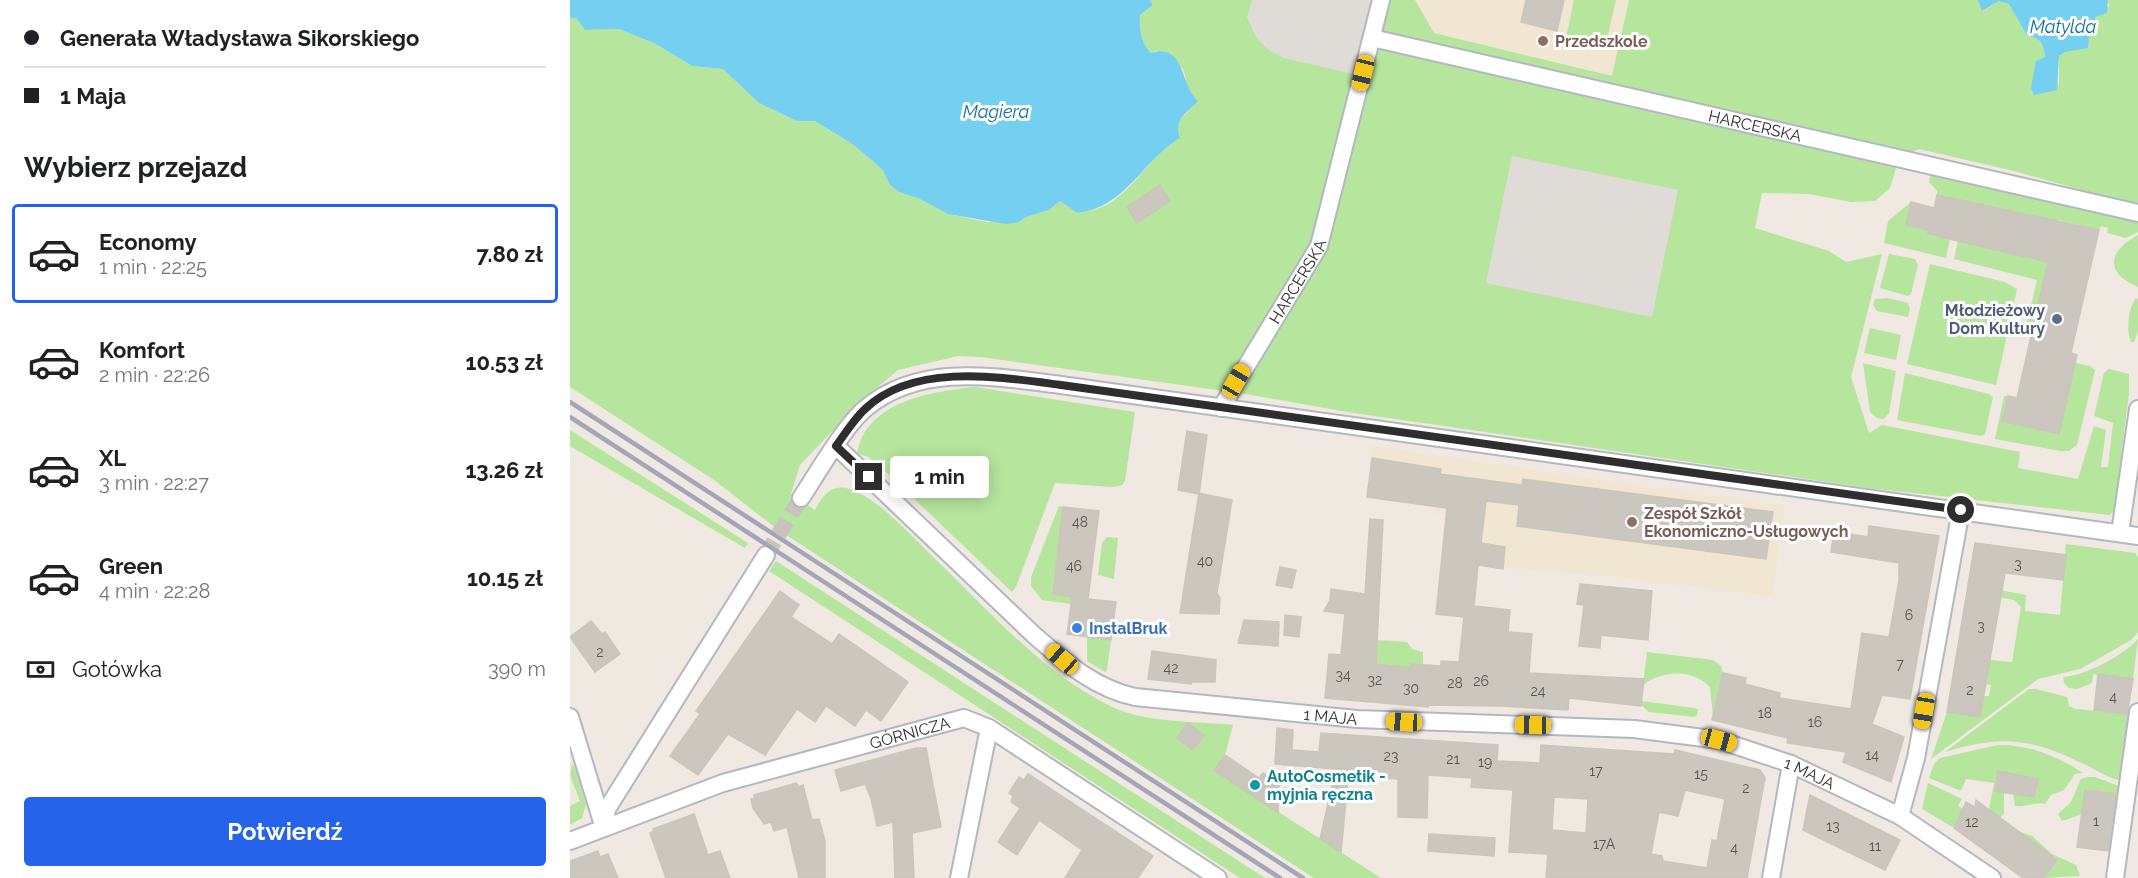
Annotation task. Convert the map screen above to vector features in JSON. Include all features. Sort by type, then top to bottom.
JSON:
[{"type":"street","name":"HARCERSKA","points":[[1221,408],[1319,246],[1380,0]]},
{"type":"street","name":"HARCERSKA","points":[[1372,38],[2138,213]]},
{"type":"street","points":[[801,498],[836,446],[865,409],[888,394],[932,378],[952,376],[1011,379],[2138,536]]},
{"type":"street","points":[[2120,533],[2138,408]]},
{"type":"street","name":"1 MAJA","points":[[836,446],[1034,635],[1070,665],[1110,690],[1135,697],[1357,719],[1662,731],[1736,744],[1791,764],[1900,816],[1992,878]]},
{"type":"street","points":[[1900,816],[1916,758],[1961,510]]},
{"type":"street","points":[[604,827],[608,809],[766,555]]},
{"type":"street","points":[[2115,878],[2138,712]]},
{"type":"street","points":[[570,717],[604,827]]},
{"type":"street","name":"GÓRNICZA","points":[[570,841],[723,783],[951,720],[972,719],[1218,878]]},
{"type":"street","points":[[959,878],[989,728]]},
{"type":"street","points":[[1771,878],[1791,764]]},
{"type":"shaded area","points":[[1252,0],[1371,0],[1369,9],[1378,12],[1366,60],[1357,58],[1353,74],[1284,58],[1269,50],[1257,39],[1247,17]]},
{"type":"shaded area","name":"Przedszkole","points":[[1415,0],[1629,0],[1613,76],[1434,33]]},
{"type":"shaded area","points":[[1512,156],[1678,190],[1652,317],[1486,283]]},
{"type":"shaded area","name":"Zespół Szkół Ekonomiczno-Usługowych","points":[[1371,446],[1785,506],[1772,597],[1593,574],[1503,569],[1505,547],[1481,543],[1481,519],[1435,513],[1436,506],[1372,458]]},
{"type":"green space","points":[[1150,0],[1415,0],[1434,33],[1612,76],[1629,0],[1978,0],[1983,11],[1999,1],[2010,4],[2017,17],[2044,46],[2045,57],[2059,86],[2059,56],[2096,30],[2095,17],[2109,6],[2108,0],[2138,0],[2138,206],[2014,171],[1919,149],[1899,158],[1890,188],[1875,201],[1851,202],[1809,194],[1762,193],[1755,228],[1829,251],[1846,262],[1882,254],[1851,377],[1869,433],[1882,425],[2020,452],[2018,468],[2078,479],[2094,426],[2106,430],[2101,467],[2108,467],[2113,423],[2094,416],[2104,373],[2109,369],[2129,374],[2129,394],[2114,510],[2110,515],[1868,488],[1347,412],[1246,394],[981,357],[958,356],[898,370],[859,403],[800,465],[791,494],[815,510],[823,497],[831,490],[846,488],[879,506],[1014,637],[1061,676],[1086,693],[1112,707],[1140,716],[1233,725],[1225,755],[1215,771],[1381,878],[1314,878],[777,529],[714,480],[570,387],[570,18],[576,18],[585,30],[619,29],[656,44],[692,66],[723,69],[759,103],[797,121],[815,121],[851,143],[882,169],[890,185],[899,192],[920,199],[948,214],[987,222],[1019,222],[1026,217],[1049,210],[1060,201],[1077,213],[1105,206],[1127,189],[1160,153],[1180,138],[1178,123],[1188,112],[1190,93],[1183,69],[1157,51],[1151,53],[1143,40],[1140,15],[1153,5]]},
{"type":"green space","points":[[1574,0],[1616,0],[1605,48],[1566,38]]},
{"type":"green space","points":[[1931,173],[2138,219],[2138,232],[2126,238],[2107,233],[2108,228],[2101,226],[2099,230],[2058,220],[2057,223],[1937,195],[1937,191],[1929,182]]},
{"type":"green space","points":[[1911,202],[1906,225],[1929,230],[1928,235],[1950,239],[1946,258],[1884,243],[1888,221]]},
{"type":"green space","points":[[2138,235],[2138,287],[2119,275],[2114,262],[2121,248]]},
{"type":"green space","points":[[1958,241],[2048,262],[2032,332],[2025,331],[2037,280],[1954,259]]},
{"type":"green space","points":[[1889,254],[1915,259],[1918,265],[1911,294],[1908,296],[1880,288]]},
{"type":"green space","points":[[1930,264],[2005,282],[2017,289],[1996,385],[1907,364]]},
{"type":"green space","points":[[1888,298],[1908,303],[1910,309],[1908,317],[1877,311],[1873,305],[1875,299]]},
{"type":"green space","points":[[2136,298],[2138,299],[2138,331],[2134,342],[2131,342],[2129,320]]},
{"type":"green space","points":[[1870,328],[1901,335],[1896,360],[1864,353]]},
{"type":"green space","points":[[1863,363],[1896,371],[1889,413],[1884,419],[1877,418],[1870,412]]},
{"type":"green space","points":[[2075,363],[2090,366],[2095,370],[2077,445],[2069,451],[2060,451],[1995,439],[2004,396],[2008,396],[2002,421],[2059,434]]},
{"type":"green space","points":[[1905,373],[1989,394],[1993,397],[1985,434],[1981,436],[1897,420]]},
{"type":"green space","points":[[975,387],[1135,412],[1125,481],[1122,485],[1112,487],[1055,483],[1016,587],[1012,592],[886,472],[868,457],[857,453],[862,437],[872,422],[884,412],[928,394]]},
{"type":"green space","points":[[570,430],[748,543],[745,548],[570,446]]},
{"type":"green space","points":[[1059,506],[1063,507],[1053,594],[1071,597],[1071,604],[1042,600],[1031,586],[1031,577]]},
{"type":"green space","points":[[1107,537],[1118,538],[1114,579],[1098,575],[1102,543]]},
{"type":"green space","points":[[2066,544],[2135,553],[2138,557],[2138,632],[2131,640],[2080,669],[2038,679],[1931,759],[1947,712],[1980,717],[1984,696],[1989,696],[1991,685],[1986,684],[1990,660],[2012,662],[2021,607],[2014,600],[1993,596],[1994,589],[2026,595],[2025,611],[2060,615]]},
{"type":"green space","points":[[776,561],[1265,878],[1240,878],[769,571]]},
{"type":"green space","points":[[1087,637],[1111,640],[1105,672],[1087,661]]},
{"type":"green space","points":[[1363,639],[1407,642],[1412,649],[1423,652],[1423,666],[1420,670],[1420,665],[1411,664],[1411,669],[1359,670]]},
{"type":"green space","points":[[2138,639],[2133,679],[2093,674],[2092,683],[2077,689],[2069,688],[2064,683],[2063,677],[2082,673],[2104,664]]},
{"type":"green space","points":[[1647,652],[1713,660],[1721,666],[1723,673],[1713,717],[1710,687],[1695,677],[1668,674],[1643,685]]},
{"type":"green space","points":[[2029,689],[2067,697],[2069,706],[2076,709],[2128,714],[2119,780],[2059,753],[2027,743],[1997,741],[1945,752]]},
{"type":"green space","points":[[1642,701],[1698,709],[1697,715],[1694,717],[1649,712],[1642,706]]},
{"type":"green space","points":[[1998,745],[2010,745],[2042,752],[2083,773],[2075,774],[2064,790],[2051,795],[2045,804],[2015,806],[2013,794],[2034,797],[2038,779],[2004,792],[2004,813],[1978,846],[1985,831],[1994,783],[1966,779],[1961,791],[1929,778],[1934,764],[1940,758]]},
{"type":"green space","points":[[572,764],[576,769],[586,805],[582,818],[570,825],[570,806],[580,801],[570,775]]},
{"type":"green space","points":[[2095,777],[2119,786],[2119,794],[2085,790],[2082,814],[2062,821],[2058,814],[2071,802],[2081,779]]},
{"type":"green space","points":[[1928,783],[1962,799],[1958,806],[1963,809],[1954,828],[1922,809]]},
{"type":"green space","points":[[2015,830],[2032,836],[2052,854],[2076,865],[2080,876],[2044,878]]},
{"type":"water","name":"Magiera","points":[[570,0],[1150,0],[1153,5],[1140,15],[1140,30],[1145,45],[1151,53],[1162,51],[1176,59],[1192,94],[1198,101],[1179,121],[1180,138],[1121,193],[1108,202],[1094,209],[1077,213],[1060,201],[1049,210],[1026,217],[1019,222],[1006,224],[948,214],[920,199],[899,192],[890,185],[882,169],[851,143],[815,121],[797,121],[759,103],[723,69],[692,66],[656,44],[619,29],[585,30],[576,18],[570,18]]},
{"type":"water","name":"Matylda","points":[[1978,0],[2108,0],[2107,13],[2095,17],[2096,30],[2089,35],[2088,48],[2065,52],[2059,56],[2057,90],[2034,95],[2031,88],[2036,61],[2045,57],[2044,48],[2038,40],[2027,35],[2009,4],[1999,1],[1982,11]]},
{"type":"building","points":[[1526,0],[1564,0],[1557,31],[1521,22]]},
{"type":"building","points":[[1160,185],[1170,201],[1137,223],[1127,207]]},
{"type":"building","name":"Młodzieżowy Dom Kultury","points":[[1937,195],[2099,230],[2071,353],[2077,355],[2059,434],[2002,421],[2008,396],[2017,398],[2048,262],[1928,234],[1929,230],[1906,225],[1911,202],[1934,208]]},
{"type":"building","points":[[1187,431],[1207,435],[1199,494],[1178,490]]},
{"type":"building","points":[[1372,458],[1441,469],[1440,474],[1522,485],[1523,479],[1773,512],[1766,559],[1517,526],[1519,505],[1486,501],[1481,543],[1505,547],[1503,569],[1478,565],[1474,606],[1510,610],[1508,632],[1532,634],[1529,673],[1644,679],[1641,706],[1569,698],[1568,710],[1500,706],[1428,705],[1428,707],[1325,698],[1329,654],[1341,655],[1345,614],[1324,611],[1330,600],[1331,589],[1365,594],[1370,519],[1383,520],[1376,664],[1411,668],[1411,664],[1441,666],[1441,661],[1459,662],[1464,617],[1436,614],[1447,508],[1367,497]]},
{"type":"building","points":[[1199,493],[1232,500],[1217,593],[1220,598],[1219,614],[1180,613]]},
{"type":"building","points":[[1063,507],[1099,511],[1088,599],[1116,602],[1111,640],[1067,634],[1072,597],[1053,594]]},
{"type":"building","points":[[1869,526],[1939,536],[1910,699],[1882,695],[1872,724],[1904,737],[1891,782],[1843,762],[1846,752],[1787,743],[1788,738],[1712,720],[1723,673],[1746,678],[1745,684],[1780,693],[1779,698],[1851,709],[1862,633],[1889,637],[1899,581],[1899,563],[1831,552],[1834,531],[1868,537]]},
{"type":"building","points":[[1975,543],[2066,555],[2063,580],[2005,573],[1980,717],[1947,712]]},
{"type":"building","points":[[1280,567],[1296,570],[1292,588],[1276,585]]},
{"type":"building","points":[[1580,584],[1652,591],[1648,640],[1601,635],[1600,648],[1579,646],[1584,605],[1577,604]]},
{"type":"building","points":[[780,591],[799,605],[791,617],[832,644],[839,634],[908,682],[881,721],[866,710],[855,726],[826,706],[815,722],[797,709],[765,755],[728,734],[698,775],[670,756],[700,714],[696,711]]},
{"type":"building","points":[[1285,615],[1301,617],[1299,637],[1284,635]]},
{"type":"building","points":[[1244,620],[1279,622],[1278,646],[1238,643]]},
{"type":"building","points":[[591,621],[602,634],[605,632],[620,654],[595,672],[570,637]]},
{"type":"building","points":[[1152,651],[1216,660],[1215,682],[1191,682],[1191,684],[1148,679]]},
{"type":"building","points":[[2098,674],[2133,679],[2127,714],[2094,710]]},
{"type":"building","points":[[1187,723],[1204,735],[1193,750],[1177,738]]},
{"type":"building","points":[[1277,728],[1293,730],[1292,750],[1319,752],[1321,733],[1498,745],[1497,761],[1540,763],[1541,745],[1674,754],[1675,750],[1760,770],[1765,778],[1747,878],[1546,878],[1548,854],[1509,852],[1513,790],[1471,787],[1472,778],[1428,775],[1427,818],[1398,817],[1398,779],[1385,778],[1385,772],[1349,770],[1341,852],[1320,839],[1336,769],[1275,764]],"holes":[[[1685,790],[1725,799],[1717,841],[1712,840],[1707,868],[1663,861],[1662,856],[1651,854],[1659,812],[1678,816]],[[1554,797],[1588,799],[1586,833],[1552,830]]]},
{"type":"building","points":[[916,748],[926,748],[941,827],[912,833],[914,878],[895,878],[893,822],[877,826],[871,798],[865,784],[841,791],[835,770]]},
{"type":"building","name":"AutoCosmetik - myjnia ręczna","points":[[1225,755],[1259,778],[1263,773],[1279,784],[1278,813],[1214,770]]},
{"type":"building","points":[[1998,771],[2038,779],[2034,797],[1995,791]]},
{"type":"building","points":[[1028,774],[1153,856],[1138,878],[1065,878],[1082,850],[1039,820],[1017,855],[998,842],[1020,808],[1011,802],[1013,796],[1009,793],[1019,777],[1024,780]]},
{"type":"building","points":[[796,783],[799,787],[803,785],[812,820],[819,819],[825,841],[825,878],[799,878],[787,827],[774,831],[771,822],[764,824],[753,808],[751,799],[755,798],[754,795]]},
{"type":"building","points":[[2085,790],[2116,794],[2108,851],[2077,847]]},
{"type":"building","points":[[1810,795],[1900,840],[1885,870],[1803,830]]},
{"type":"building","points":[[1976,800],[2057,860],[2044,878],[2023,878],[1954,828],[1966,802],[1975,807]]},
{"type":"building","points":[[694,814],[708,855],[720,851],[730,878],[666,878],[650,833],[654,831],[653,829]]},
{"type":"building","points":[[1429,834],[1495,838],[1494,856],[1428,851]]},
{"type":"building","points":[[598,851],[600,857],[608,854],[618,878],[570,878],[570,861]]},
{"type":"tunnel","points":[[766,555],[801,498]]},
{"type":"railway","points":[[570,402],[1303,878]]},
{"type":"railway","points":[[570,417],[1280,878]]},
{"type":"place","name":"Przedszkole","points":[[1543,41]]},
{"type":"place","name":"Młodzieżowy Dom Kultury","points":[[2057,319]]},
{"type":"place","name":"Zespół Szkół Ekonomiczno-Usługowych","points":[[1632,522]]},
{"type":"place","name":"InstalBruk","points":[[1077,628]]},
{"type":"place","name":"AutoCosmetik - myjnia ręczna","points":[[1255,785]]},
{"type":"route","points":[[869,477],[836,446],[865,409],[888,394],[932,378],[978,376],[1061,385],[1961,510]]}]
